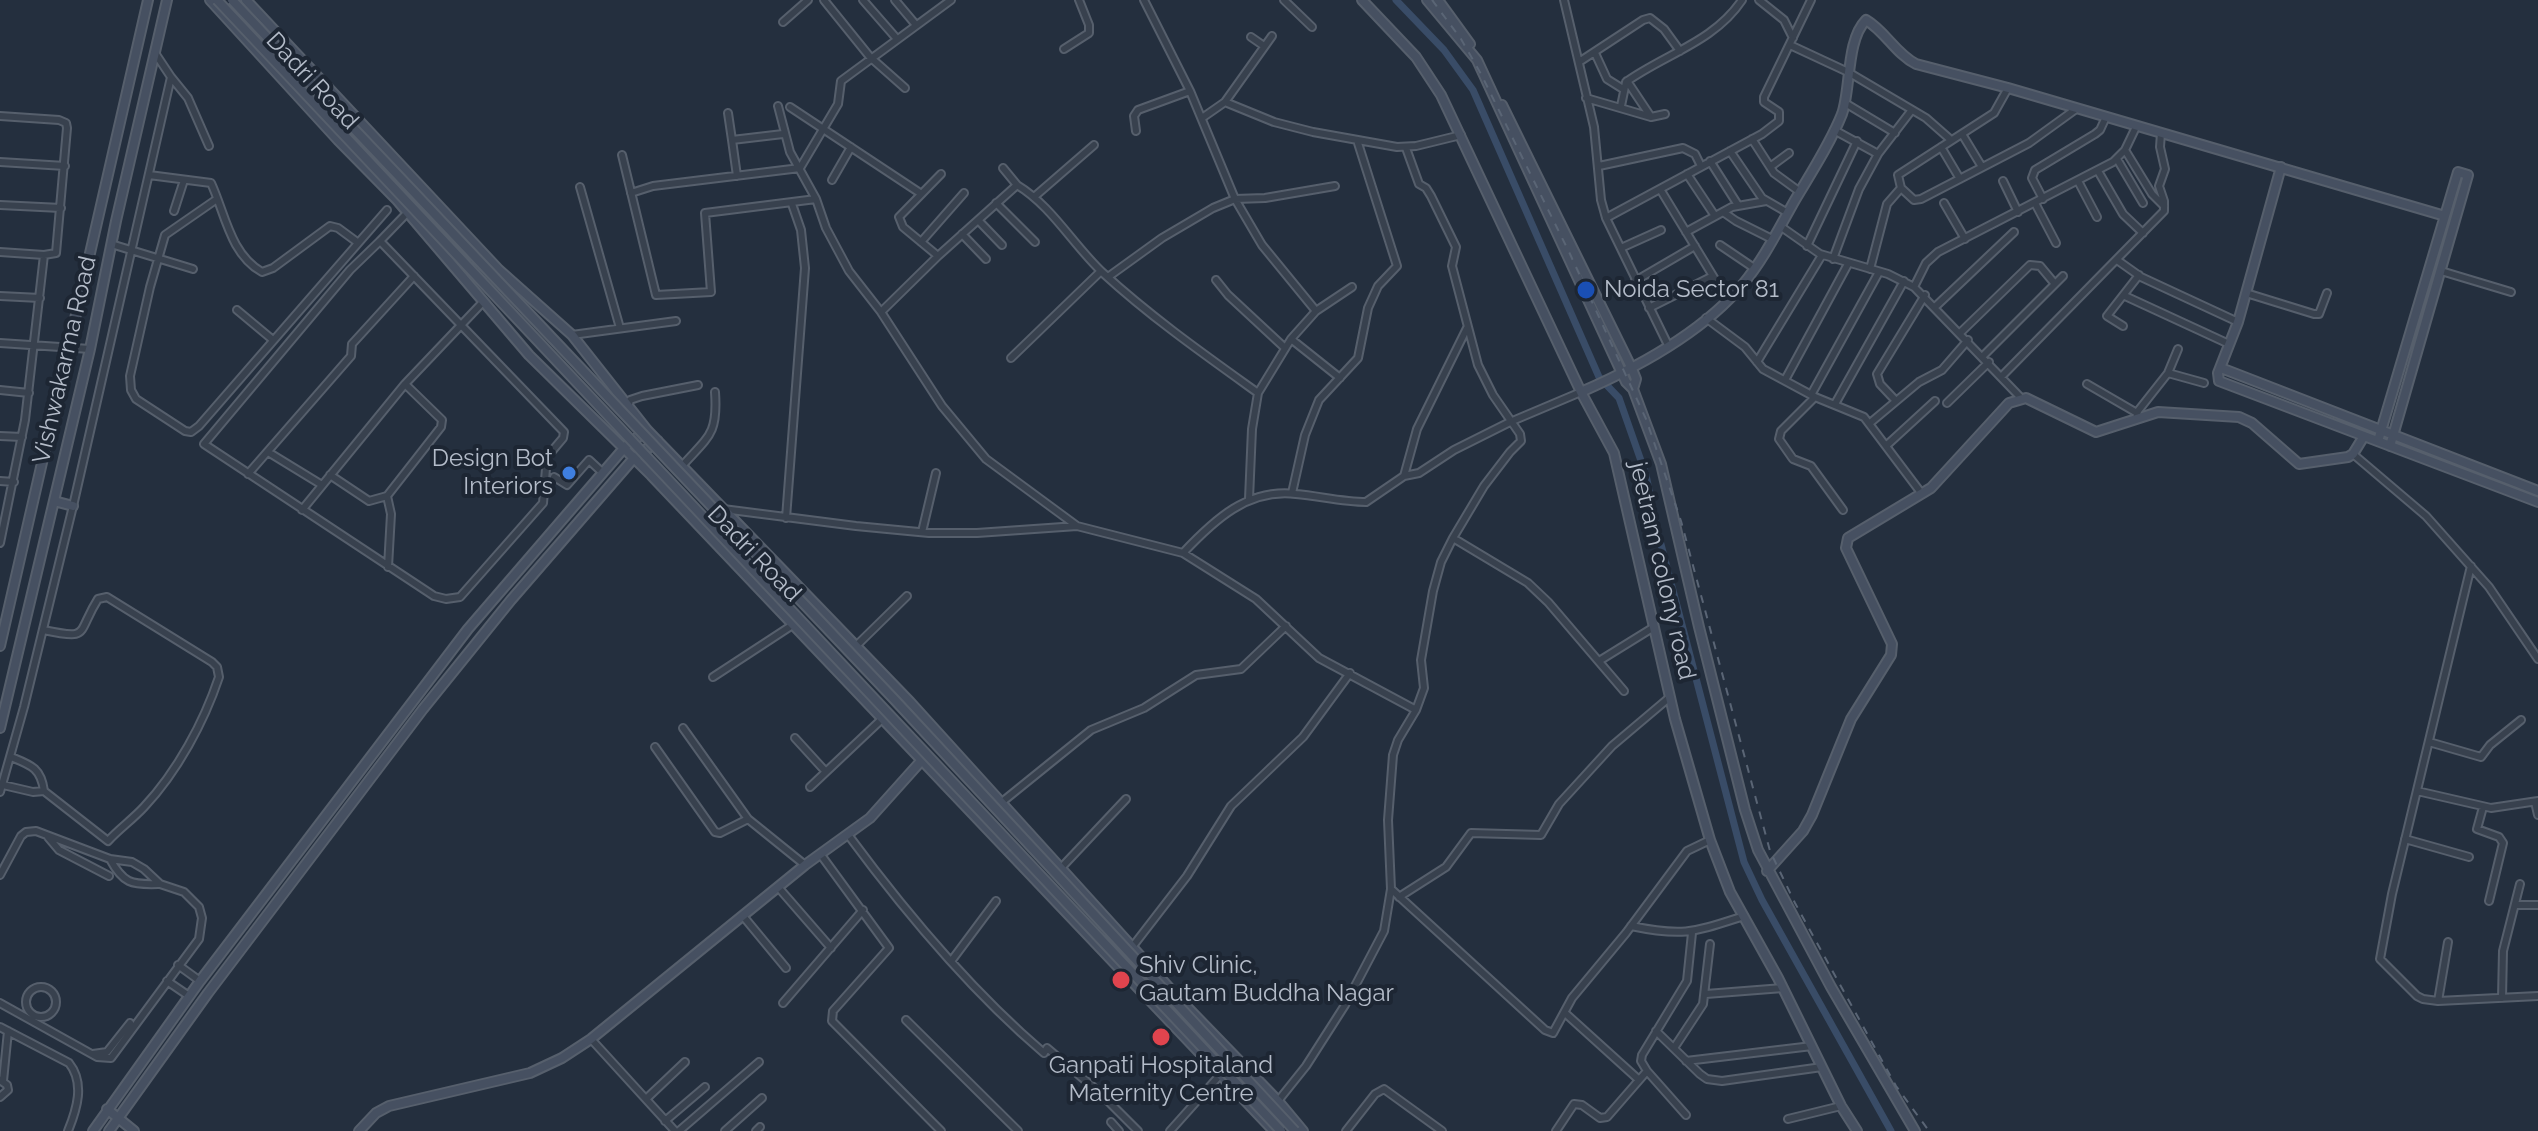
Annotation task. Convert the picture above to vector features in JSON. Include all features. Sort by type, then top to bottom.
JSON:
[{"type":"street","name":"Vishwakarma Road","points":[[0,646],[148,0]]},
{"type":"street","name":"Vishwakarma Road","points":[[1,724],[4,699],[90,349],[167,0]]},
{"type":"street","name":"Dadri Road","points":[[210,0],[407,213],[529,355],[625,447],[1274,1131]]},
{"type":"street","points":[[217,0],[1281,1131]]},
{"type":"street","points":[[232,0],[893,698],[1295,1131]]},
{"type":"street","name":"Dadri Road","points":[[246,0],[491,261],[572,335],[647,430],[1002,802],[1303,1131]]},
{"type":"street","points":[[783,22],[798,3],[808,0]]},
{"type":"street","points":[[824,0],[870,57],[905,88]]},
{"type":"street","points":[[863,0],[897,39]]},
{"type":"street","points":[[895,0],[916,25]]},
{"type":"street","points":[[901,6],[908,0]]},
{"type":"street","points":[[800,168],[839,100],[841,81],[951,0]]},
{"type":"street","points":[[1064,49],[1089,33],[1079,0]]},
{"type":"street","points":[[1144,0],[1190,91],[1235,199],[1262,245],[1316,311]]},
{"type":"street","points":[[1284,0],[1312,27]]},
{"type":"street","name":"jeetram colony road","points":[[1362,0],[1416,57],[1441,95],[1581,392],[1614,453],[1670,696],[1710,840],[1730,892],[1857,1131]]},
{"type":"street","points":[[1431,0],[1483,63],[1627,372],[1636,379],[1633,389],[1661,464],[1745,810],[1767,871],[1880,1075],[1915,1131]]},
{"type":"street","points":[[1564,0],[1594,127],[1601,200],[1606,218],[1668,345]]},
{"type":"street","points":[[1621,106],[1627,81],[1728,20],[1741,2],[1731,0]]},
{"type":"street","points":[[1759,0],[1784,20],[1792,42],[1933,123],[1951,140]]},
{"type":"street","points":[[1606,218],[1752,139],[1779,121],[1779,112],[1764,102],[1764,97],[1811,0]]},
{"type":"street","points":[[1579,62],[1650,18],[1664,29],[1680,51]]},
{"type":"street","points":[[1183,553],[1208,527],[1249,499],[1292,493],[1366,502],[1404,476],[1419,473],[1454,450],[1510,422],[1627,372],[1706,318],[1744,283],[1788,213],[1834,130],[1845,103],[1848,72],[1860,27],[1866,20],[1911,61],[2445,216]]},
{"type":"street","points":[[1202,118],[1225,102],[1272,36]]},
{"type":"street","points":[[1251,37],[1264,46]]},
{"type":"street","points":[[154,51],[188,98],[209,146]]},
{"type":"street","points":[[1595,53],[1607,79],[1623,89]]},
{"type":"street","points":[[43,630],[68,635],[80,633],[98,599],[107,597],[217,667],[219,677],[195,733],[147,805],[108,841],[44,791],[2,788],[136,250],[171,77]]},
{"type":"street","points":[[1627,81],[1651,117]]},
{"type":"street","points":[[2008,88],[1994,113],[1898,175],[1901,188],[1917,200],[2029,143],[2076,109]]},
{"type":"street","points":[[1136,131],[1134,116],[1138,110],[1190,91]]},
{"type":"street","points":[[1586,98],[1651,117],[1665,114]]},
{"type":"street","points":[[1225,102],[1274,122],[1406,148],[1462,135]]},
{"type":"street","points":[[1845,103],[1895,133]]},
{"type":"street","points":[[778,106],[790,152],[816,199],[826,228],[849,271],[881,312],[942,406],[994,466],[1077,526]]},
{"type":"street","points":[[790,107],[920,193]]},
{"type":"street","points":[[1833,259],[1859,189],[1878,154],[1911,111]]},
{"type":"street","points":[[728,113],[737,176]]},
{"type":"street","points":[[0,116],[63,121],[67,128],[56,253],[0,252]]},
{"type":"street","points":[[2043,199],[2032,178],[2035,170],[2095,134],[2106,117]]},
{"type":"street","points":[[1914,287],[1930,257],[2098,171],[2125,150],[2136,127]]},
{"type":"street","points":[[1834,130],[1878,154]]},
{"type":"street","points":[[2161,133],[2160,147],[2165,169],[2159,186],[2165,207]]},
{"type":"street","points":[[732,140],[783,134]]},
{"type":"street","points":[[1962,134],[1982,167]]},
{"type":"street","points":[[1752,139],[1770,167],[1800,192]]},
{"type":"street","points":[[1292,493],[1311,417],[1319,400],[1358,358],[1368,308],[1378,286],[1397,266],[1357,140]]},
{"type":"street","points":[[1807,246],[1857,141]]},
{"type":"street","points":[[1034,197],[1094,145]]},
{"type":"street","points":[[832,180],[851,147]]},
{"type":"street","points":[[1941,147],[1960,179]]},
{"type":"street","points":[[1278,1101],[1306,1066],[1345,1005],[1384,931],[1391,889],[1388,832],[1393,755],[1416,710],[1425,684],[1421,660],[1433,591],[1444,555],[1453,538],[1484,486],[1521,441],[1520,434],[1485,381],[1467,328],[1452,266],[1456,247],[1431,196],[1419,184],[1406,148]]},
{"type":"street","points":[[1599,166],[1683,148],[1695,154],[1701,166]]},
{"type":"street","points":[[2125,150],[2152,194],[2165,207]]},
{"type":"street","points":[[1730,151],[1754,190],[1788,213]]},
{"type":"street","points":[[1770,167],[1789,153]]},
{"type":"street","points":[[622,155],[656,295],[711,292],[705,213],[816,199]]},
{"type":"street","points":[[2117,159],[2143,203]]},
{"type":"street","points":[[1710,161],[1738,205]]},
{"type":"street","points":[[0,162],[65,166]]},
{"type":"street","points":[[2281,167],[2238,322],[2218,377],[2224,384],[2538,502]]},
{"type":"street","points":[[631,193],[653,186],[800,168]]},
{"type":"street","points":[[1003,168],[1017,185],[1034,197],[1101,271],[1178,335],[1258,393]]},
{"type":"street","points":[[2098,171],[2123,214],[2143,233]]},
{"type":"street","points":[[2378,441],[2458,172],[2468,175],[2390,446]]},
{"type":"street","points":[[938,256],[903,227],[899,217],[941,174]]},
{"type":"street","points":[[1687,174],[1715,216]]},
{"type":"street","points":[[149,175],[208,181],[234,241],[262,272],[273,268],[330,226],[357,242]]},
{"type":"street","points":[[174,211],[184,180]]},
{"type":"street","points":[[2003,181],[2018,212]]},
{"type":"street","points":[[2078,181],[2097,217]]},
{"type":"street","points":[[881,312],[1017,185]]},
{"type":"street","points":[[1108,277],[1189,220],[1235,199],[1265,198],[1335,186]]},
{"type":"street","points":[[580,187],[620,328]]},
{"type":"street","points":[[1870,269],[1887,204],[1901,188]]},
{"type":"street","points":[[1660,189],[1727,299]]},
{"type":"street","points":[[921,242],[964,193]]},
{"type":"street","points":[[217,199],[165,235],[130,376],[131,390],[144,406],[191,432],[387,210]]},
{"type":"street","points":[[1686,232],[1738,205],[1766,201]]},
{"type":"street","points":[[996,203],[1035,242]]},
{"type":"street","points":[[1944,203],[1965,239]]},
{"type":"street","points":[[2035,203],[2056,243]]},
{"type":"street","points":[[786,518],[805,268],[801,230],[792,204]]},
{"type":"street","points":[[0,205],[61,208]]},
{"type":"street","points":[[2002,376],[2165,207]]},
{"type":"street","points":[[1723,212],[1772,239]]},
{"type":"street","points":[[380,241],[564,432],[563,438],[547,457],[543,503],[460,597],[439,598],[205,446],[204,442],[350,270],[407,213]]},
{"type":"street","points":[[978,220],[1002,245]]},
{"type":"street","points":[[1780,226],[1822,255],[1879,272],[1914,287],[2021,398],[2096,432],[2137,416],[2158,412],[2239,417],[2252,423],[2299,464],[2341,459],[2353,454],[2364,436]]},
{"type":"street","points":[[1621,248],[1661,230]]},
{"type":"street","points":[[1935,307],[2014,232]]},
{"type":"street","points":[[962,234],[986,259]]},
{"type":"street","points":[[111,244],[193,269]]},
{"type":"street","points":[[1720,245],[1754,268]]},
{"type":"street","points":[[1635,281],[1695,246]]},
{"type":"street","points":[[0,543],[29,393],[44,255]]},
{"type":"street","points":[[1757,362],[1822,255]]},
{"type":"street","points":[[2117,260],[2139,275],[2238,322]]},
{"type":"street","points":[[1785,380],[1848,264]]},
{"type":"street","points":[[1960,333],[2030,265],[2040,266],[2055,284]]},
{"type":"street","points":[[1011,358],[1101,271]]},
{"type":"street","points":[[2441,271],[2511,292]]},
{"type":"street","points":[[1843,510],[1810,465],[1793,459],[1779,439],[1781,431],[1813,396],[1879,272]]},
{"type":"street","points":[[2123,326],[2107,316],[2139,275]]},
{"type":"street","points":[[248,474],[351,356],[352,344],[414,276]]},
{"type":"street","points":[[1649,308],[1713,276]]},
{"type":"street","points":[[1947,403],[2063,276]]},
{"type":"street","points":[[1216,280],[1285,348]]},
{"type":"street","points":[[1835,404],[1904,281]]},
{"type":"street","points":[[1249,499],[1252,429],[1258,393],[1291,339],[1316,311],[1352,287]]},
{"type":"street","points":[[2246,293],[2314,314],[2319,314],[2327,293]]},
{"type":"street","points":[[1896,401],[1880,384],[1877,374],[1925,295]]},
{"type":"street","points":[[0,296],[40,298]]},
{"type":"street","points":[[2125,296],[2229,344]]},
{"type":"street","points":[[302,510],[405,384],[483,302]]},
{"type":"street","points":[[237,310],[273,340]]},
{"type":"street","points":[[1706,318],[1745,347],[1763,369],[1870,423],[1922,494]]},
{"type":"street","points":[[572,335],[676,321]]},
{"type":"street","points":[[1404,476],[1417,429],[1467,328]]},
{"type":"street","points":[[1291,339],[1340,378]]},
{"type":"street","points":[[1870,423],[1919,382],[1942,370],[1968,340]]},
{"type":"street","points":[[0,343],[90,349]]},
{"type":"street","points":[[2137,416],[2168,373],[2178,349]]},
{"type":"street","points":[[2221,368],[2538,491]]},
{"type":"street","points":[[2168,373],[2204,383]]},
{"type":"street","points":[[330,475],[369,501],[387,496],[441,427],[442,420],[405,384]]},
{"type":"street","points":[[2087,384],[2137,416]]},
{"type":"street","points":[[628,408],[630,400],[642,396],[698,385]]},
{"type":"street","points":[[0,390],[29,393]]},
{"type":"street","points":[[682,466],[714,429],[717,412],[715,392]]},
{"type":"street","points":[[1767,871],[1791,848],[1808,823],[1851,719],[1891,655],[1892,644],[1845,543],[1851,534],[1938,482],[2009,403],[2021,398]]},
{"type":"street","points":[[1887,445],[1935,401]]},
{"type":"street","points":[[93,1131],[200,981],[468,629],[625,447],[647,430]]},
{"type":"street","points":[[0,436],[22,437]]},
{"type":"street","points":[[109,1131],[126,1124],[208,993],[423,709],[511,600],[634,458],[658,441]]},
{"type":"street","points":[[268,452],[322,485]]},
{"type":"street","points":[[2353,454],[2426,516],[2489,587],[2538,659]]},
{"type":"street","points":[[554,477],[567,485],[589,460],[603,473]]},
{"type":"street","points":[[922,532],[936,473]]},
{"type":"street","points":[[0,481],[14,482]]},
{"type":"street","points":[[387,496],[391,514],[388,567]]},
{"type":"street","points":[[54,501],[73,506]]},
{"type":"street","points":[[723,509],[960,534],[1077,526],[1183,553],[1256,599],[1319,658],[1416,710]]},
{"type":"street","points":[[1453,538],[1528,583],[1624,691]]},
{"type":"street","points":[[2471,566],[2405,839],[2380,959],[2423,999],[2538,996]]},
{"type":"street","points":[[855,647],[907,596]]},
{"type":"street","points":[[713,677],[794,624]]},
{"type":"street","points":[[1002,802],[1091,730],[1144,708],[1196,675],[1241,669],[1286,626]]},
{"type":"street","points":[[1599,661],[1654,627]]},
{"type":"street","points":[[1133,946],[1187,876],[1231,806],[1303,737],[1350,673]]},
{"type":"street","points":[[1399,897],[1446,867],[1471,833],[1541,835],[1559,804],[1581,779],[1612,746],[1670,696]]},
{"type":"street","points":[[810,787],[882,719]]},
{"type":"street","points":[[2429,742],[2481,757],[2490,745],[2521,720]]},
{"type":"street","points":[[683,728],[748,819],[805,865]]},
{"type":"street","points":[[795,738],[826,772]]},
{"type":"street","points":[[655,747],[715,832],[723,832],[748,819]]},
{"type":"street","points":[[11,757],[36,767],[43,779],[44,791]]},
{"type":"street","points":[[359,1131],[376,1113],[389,1106],[530,1073],[562,1058],[591,1039],[805,865],[849,836],[870,818],[922,760]]},
{"type":"street","points":[[2417,791],[2483,807],[2500,808],[2537,802],[2538,815]]},
{"type":"street","points":[[1061,868],[1126,799]]},
{"type":"street","points":[[2483,807],[2477,829],[2499,837],[2503,843],[2489,901]]},
{"type":"street","points":[[0,875],[26,832],[36,831],[110,859],[138,864],[160,884]]},
{"type":"street","points":[[45,835],[59,850],[109,876]]},
{"type":"street","points":[[849,836],[897,900],[1002,1017],[1044,1053],[1047,1048],[1099,1092],[1138,1131]]},
{"type":"street","points":[[2405,839],[2469,857]]},
{"type":"street","points":[[1391,889],[1545,1030],[1553,1033],[1572,998],[1687,851],[1710,840]]},
{"type":"street","points":[[821,855],[888,943],[889,950],[833,1011],[832,1021],[941,1131]]},
{"type":"street","points":[[0,859],[7,864]]},
{"type":"street","points":[[0,1003],[91,1054],[106,1059],[116,1053],[199,939],[202,918],[193,899],[184,892],[160,884],[134,884],[123,879],[110,859]]},
{"type":"street","points":[[2502,998],[2503,951],[2520,884]]},
{"type":"street","points":[[778,887],[831,948]]},
{"type":"street","points":[[952,960],[996,901]]},
{"type":"street","points":[[2515,905],[2538,905]]},
{"type":"street","points":[[783,1003],[863,910]]},
{"type":"street","points":[[743,916],[786,968]]},
{"type":"street","points":[[1631,926],[1660,932],[1692,933],[1744,916]]},
{"type":"street","points":[[1686,1115],[1641,1061],[1687,981],[1692,933]]},
{"type":"street","points":[[2438,1001],[2448,942]]},
{"type":"street","points":[[1674,1048],[1703,1004],[1710,944]]},
{"type":"street","points":[[178,965],[200,981]]},
{"type":"street","points":[[167,981],[189,996]]},
{"type":"street","points":[[41,987],[54,996],[52,1012],[41,1017],[27,1009],[26,1000],[32,990],[41,987]]},
{"type":"street","points":[[1706,994],[1783,988]]},
{"type":"street","points":[[20,1014],[27,1009]]},
{"type":"street","points":[[1565,1013],[1638,1079]]},
{"type":"street","points":[[41,1017],[41,1026]]},
{"type":"street","points":[[906,1020],[1018,1131]]},
{"type":"street","points":[[91,1054],[107,1052],[130,1023]]},
{"type":"street","points":[[0,1027],[69,1063],[75,1070],[78,1101],[68,1131]]},
{"type":"street","points":[[0,1097],[8,1090],[1,1081],[8,1031]]},
{"type":"street","points":[[1656,1031],[1707,1079],[1722,1081],[1822,1067]]},
{"type":"street","points":[[591,1039],[677,1131],[759,1062]]},
{"type":"street","points":[[1686,1061],[1812,1046]]},
{"type":"street","points":[[646,1099],[685,1062]]},
{"type":"street","points":[[1556,1131],[1574,1104],[1582,1105],[1600,1118],[1607,1117],[1647,1071]]},
{"type":"street","points":[[1172,1130],[1220,1075]]},
{"type":"street","points":[[665,1121],[705,1087]]},
{"type":"street","points":[[1346,1131],[1375,1094],[1384,1089],[1442,1131]]},
{"type":"street","points":[[725,1131],[762,1098]]},
{"type":"street","points":[[1788,1119],[1841,1106]]},
{"type":"street","points":[[107,1109],[126,1124]]},
{"type":"street","points":[[1111,1122],[1119,1131]]},
{"type":"waterway","points":[[1396,0],[1444,50],[1473,90],[1599,377],[1619,398],[1646,475],[1658,533],[1744,862],[1762,900],[1891,1131]]},
{"type":"railway","points":[[1432,0],[1461,39],[1481,74],[1570,254],[1646,419],[1681,521],[1770,851],[1795,903],[1896,1086],[1929,1131]]},
{"type":"place","name":"Noida Sector 81","points":[[1586,290]]},
{"type":"place","name":"Design Bot Interiors","points":[[569,473]]},
{"type":"place","name":"Shiv Clinic, Gautam Buddha Nagar","points":[[1121,980]]},
{"type":"place","name":"Ganpati Hospitaland Maternity Centre","points":[[1161,1037]]}]
